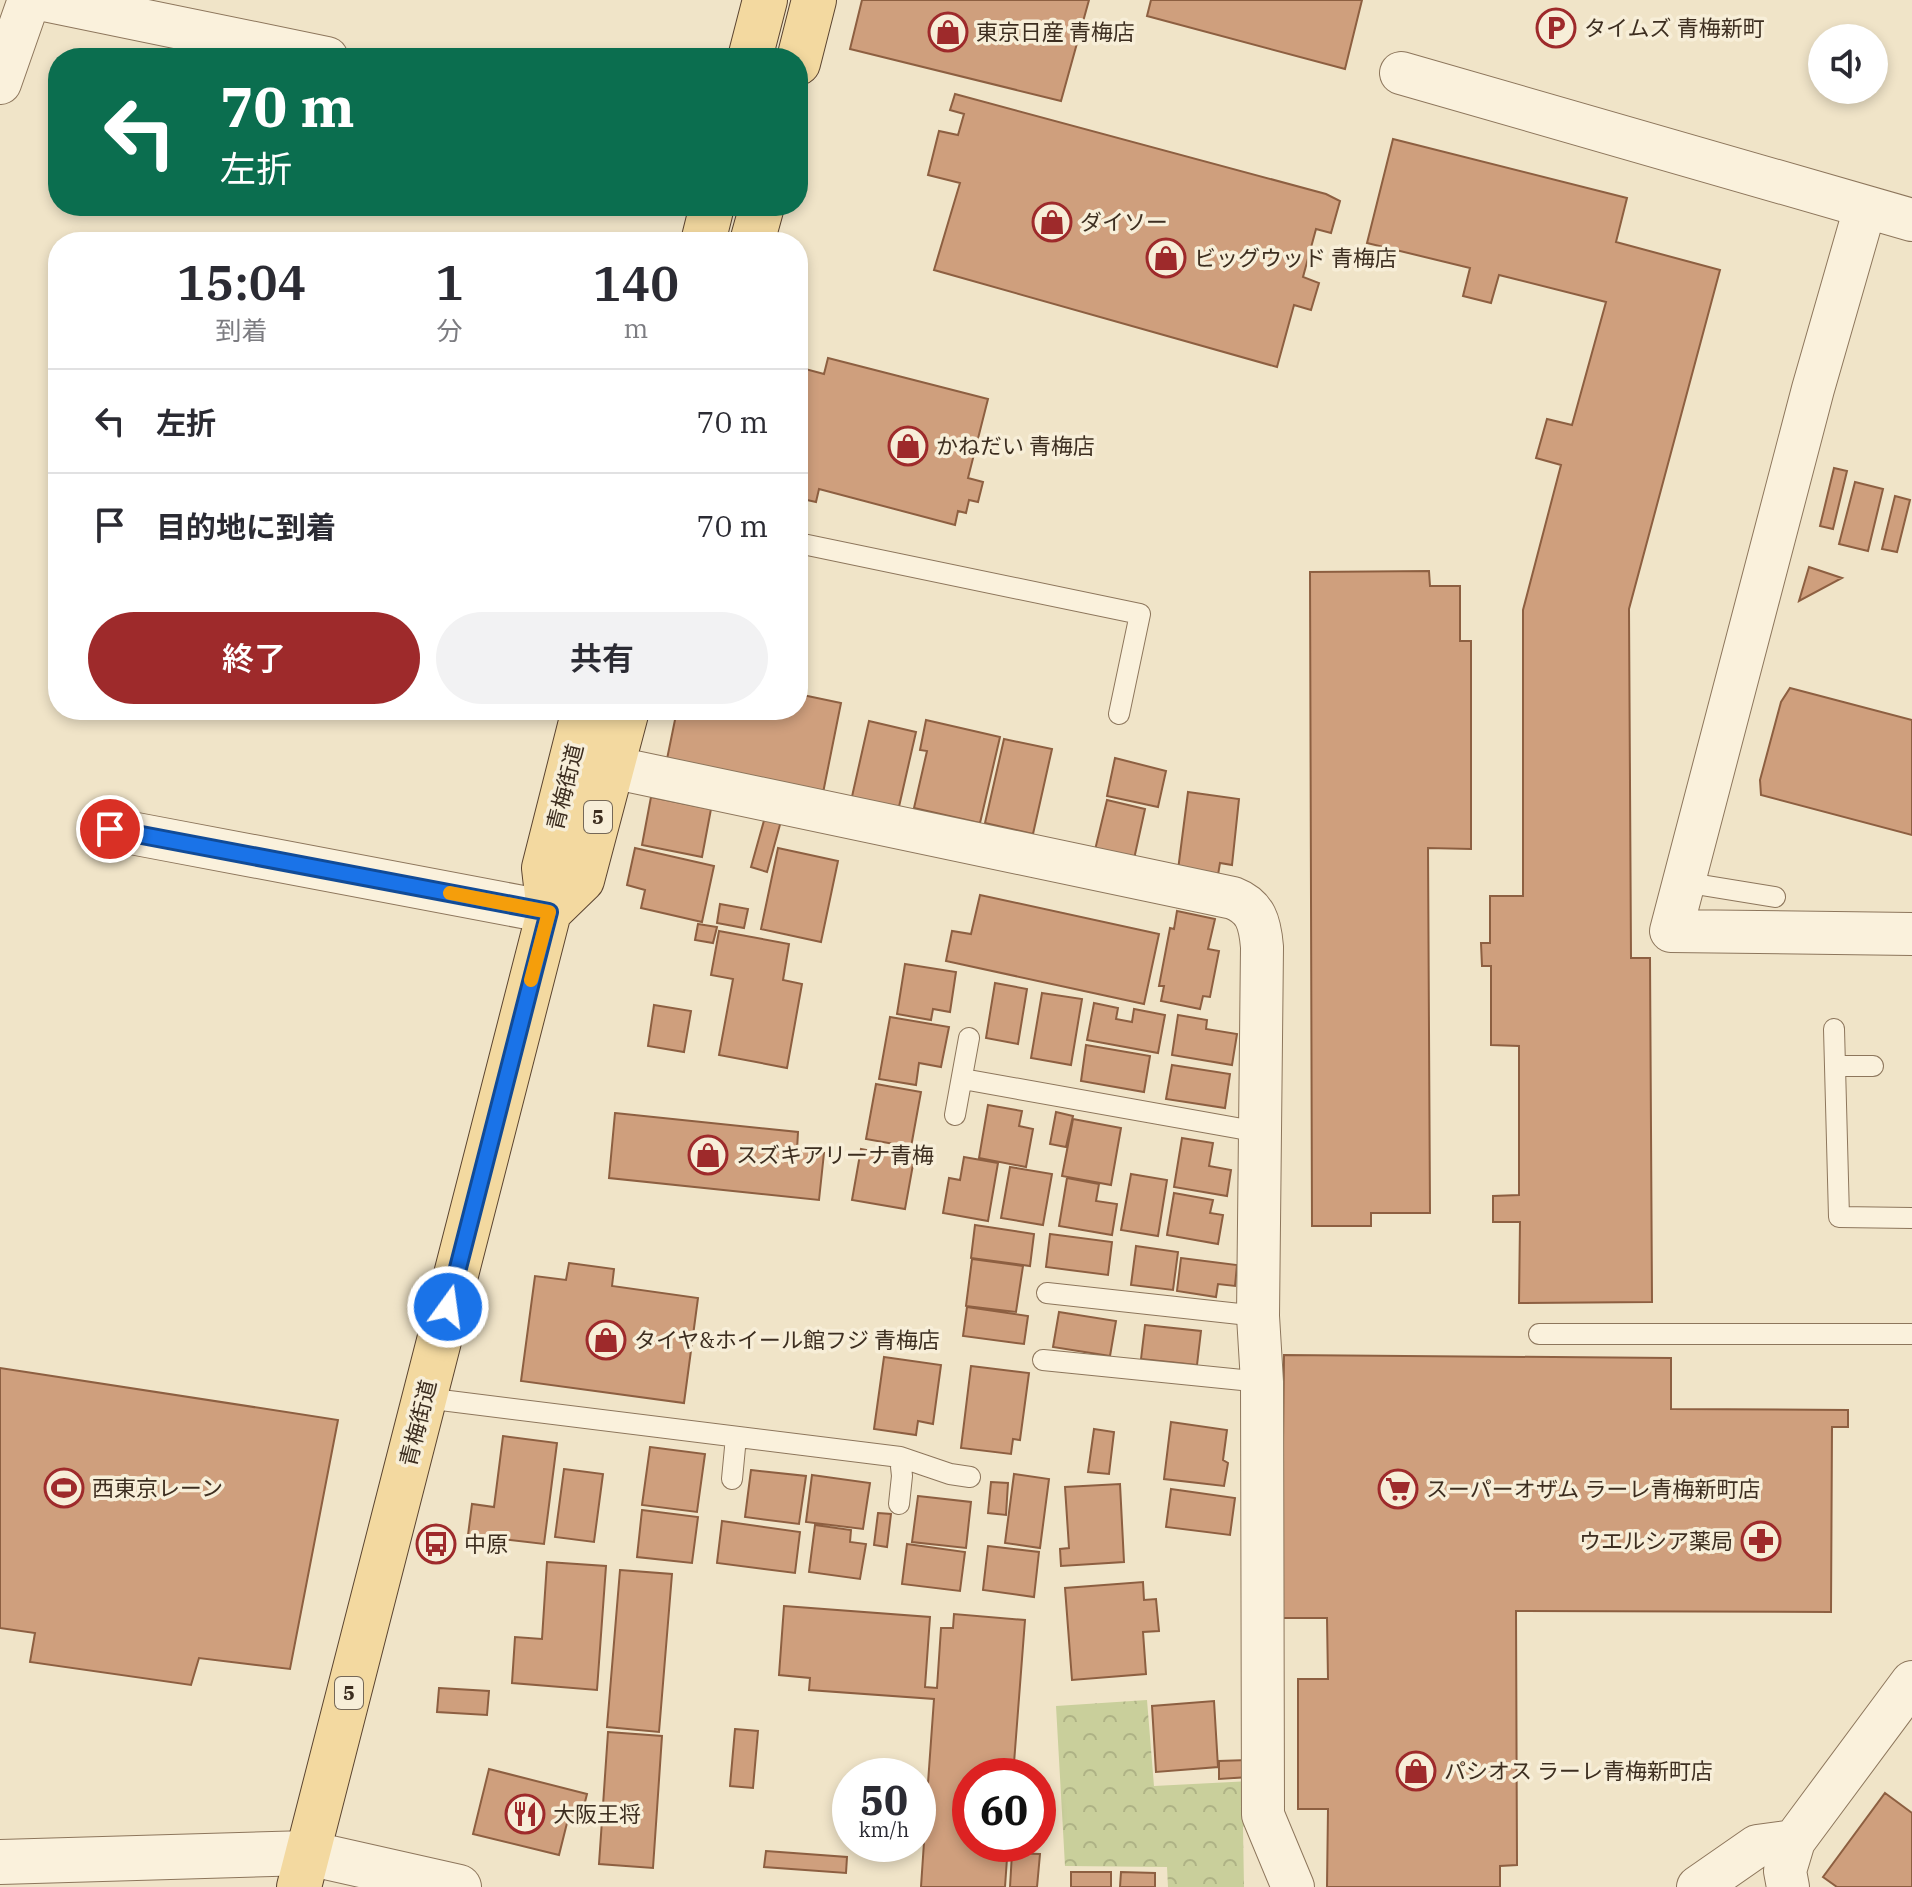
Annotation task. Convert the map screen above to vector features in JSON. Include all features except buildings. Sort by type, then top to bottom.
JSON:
[{"type":"main road","points":[[753,48],[765,0]]},
{"type":"main road","points":[[802,48],[814,0]]},
{"type":"main road","name":"青梅街道","points":[[304,1870],[549,912],[544,868],[581,720]]},
{"type":"main road","name":"青梅街道","points":[[549,912],[582,880],[624,720]]},
{"type":"street","points":[[0,83],[29,0]]},
{"type":"street","points":[[44,0],[278,48]]},
{"type":"street","points":[[1401,73],[1912,220]]},
{"type":"street","points":[[1865,208],[1813,389],[1671,931],[1912,934]]},
{"type":"street","points":[[611,767],[1247,903],[1260,926],[1262,947],[1258,1316],[1262,1382],[1263,1815],[1293,1887]]},
{"type":"street","points":[[110,829],[549,912]]},
{"type":"street","points":[[1788,1887],[1785,1871],[1794,1841],[1912,1682]]},
{"type":"street","points":[[1698,1887],[1757,1846],[1794,1841]]},
{"type":"street","points":[[0,1862],[304,1870],[459,1887]]},
{"type":"lane","points":[[808,545],[1140,614],[1119,714]]},
{"type":"lane","points":[[1683,882],[1775,897]]},
{"type":"lane","points":[[1834,1029],[1839,1217],[1912,1218]]},
{"type":"lane","points":[[955,1115],[969,1038]]},
{"type":"lane","points":[[1836,1066],[1873,1066]]},
{"type":"lane","points":[[963,1079],[1259,1132]]},
{"type":"lane","points":[[1047,1293],[1258,1316]]},
{"type":"lane","points":[[1539,1334],[1912,1334]]},
{"type":"lane","points":[[1043,1360],[1262,1382]]},
{"type":"lane","points":[[425,1398],[900,1457],[950,1474],[970,1477]]},
{"type":"lane","points":[[732,1479],[736,1437]]},
{"type":"lane","points":[[899,1504],[902,1476],[900,1457]]},
{"type":"green space","points":[[1147,1700],[1154,1786],[1251,1781],[1251,1821],[1243,1827],[1244,1887],[1168,1887],[1167,1867],[1065,1866],[1056,1706]]},
{"type":"slow traffic","points":[[450,893],[549,912],[531,980]]},
{"type":"place","name":"タイムズ 青梅新町","points":[[1556,28]]},
{"type":"place","name":"東京日産 青梅店","points":[[948,32]]},
{"type":"place","name":"ダイソー","points":[[1052,222]]},
{"type":"place","name":"ビッグウッド 青梅店","points":[[1166,258]]},
{"type":"place","name":"かねだい 青梅店","points":[[908,446]]},
{"type":"place","name":"スズキアリーナ青梅","points":[[708,1155]]},
{"type":"place","name":"タイヤ&ホイール館フジ 青梅店","points":[[606,1340]]},
{"type":"place","name":"西東京レーン","points":[[64,1488]]},
{"type":"place","name":"スーパーオザム ラーレ青梅新町店","points":[[1398,1489]]},
{"type":"place","name":"ウエルシア薬局","points":[[1761,1541]]},
{"type":"place","name":"中原","points":[[436,1544]]},
{"type":"place","name":"パシオス ラーレ青梅新町店","points":[[1416,1771]]},
{"type":"place","name":"大阪王将","points":[[525,1814]]},
{"type":"route","points":[[110,829],[549,912],[448,1307]]}]
